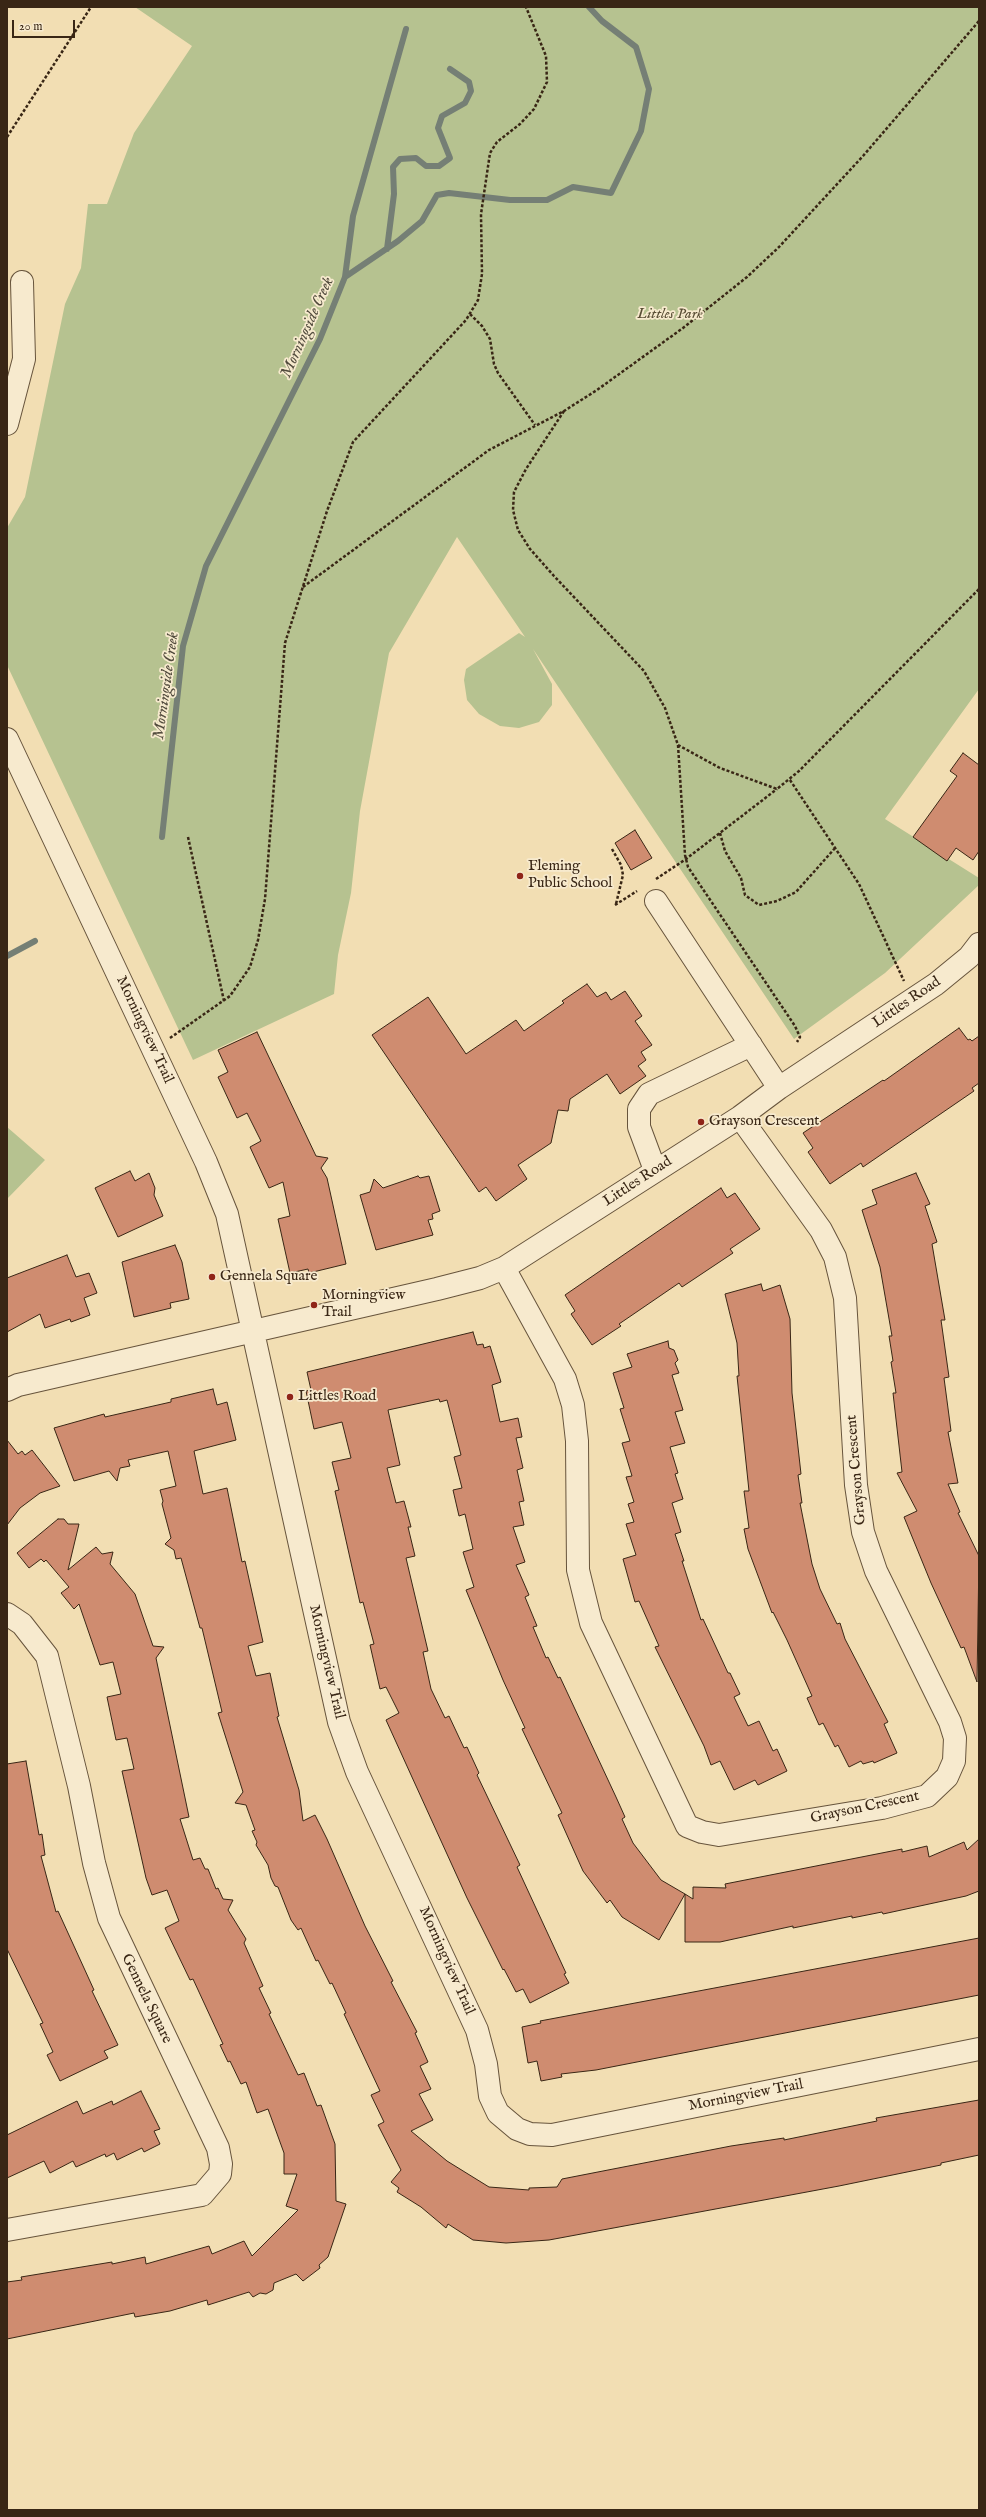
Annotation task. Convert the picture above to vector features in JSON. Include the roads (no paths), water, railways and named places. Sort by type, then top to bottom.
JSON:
[{"type":"street","points":[[7,424],[24,359],[22,282]]},
{"type":"street","name":"Morningview Trail","points":[[7,739],[206,1162],[227,1214],[339,1722],[357,1772],[477,2030],[486,2064],[490,2096],[498,2113],[517,2129],[530,2134],[552,2135],[979,2049]]},
{"type":"street","points":[[649,890],[779,1088]]},
{"type":"street","name":"Littles Road","points":[[253,1331],[444,1288],[480,1278],[504,1268],[740,1117],[779,1088],[976,956]]},
{"type":"street","points":[[655,1170],[639,1127],[639,1109],[649,1094],[751,1045]]},
{"type":"street","name":"Grayson Crescent","points":[[504,1268],[565,1379],[573,1405],[576,1441],[578,1570],[591,1623],[686,1826],[702,1832],[719,1835],[882,1808],[927,1796],[947,1777],[954,1761],[955,1738],[950,1722],[876,1571],[863,1532],[856,1485],[845,1298],[834,1257],[821,1230],[740,1117]]},
{"type":"street","points":[[7,1390],[18,1385],[253,1331]]},
{"type":"street","name":"Gennela Square","points":[[7,1614],[22,1624],[46,1656],[79,1786],[94,1863],[109,1918],[218,2148],[221,2164],[220,2174],[202,2195],[7,2230]]},
{"type":"waterway","name":"Morningside Creek","points":[[162,837],[183,646],[206,566],[320,339],[345,277],[398,241],[422,221],[437,195],[449,193],[510,200],[547,200],[573,187],[611,193],[641,131],[649,89],[636,47],[602,21],[589,7]]},
{"type":"waterway","points":[[345,277],[353,216],[406,29]]},
{"type":"waterway","points":[[387,249],[394,194],[393,167],[400,159],[416,158],[426,166],[439,166],[450,158],[438,128],[442,116],[465,103],[471,91],[469,82],[450,69]]},
{"type":"waterway","name":"Morningside Creek","points":[[7,956],[35,941]]},
{"type":"place","name":"Fleming Public School","points":[[520,876]]},
{"type":"place","name":"Grayson Crescent","points":[[701,1122]]},
{"type":"place","name":"Gennela Square","points":[[212,1277]]},
{"type":"place","name":"Morningview Trail","points":[[314,1305]]},
{"type":"place","name":"Littles Road","points":[[290,1397]]},
{"type":"park label","name":"Littles Park","points":[[670,315]]}]
